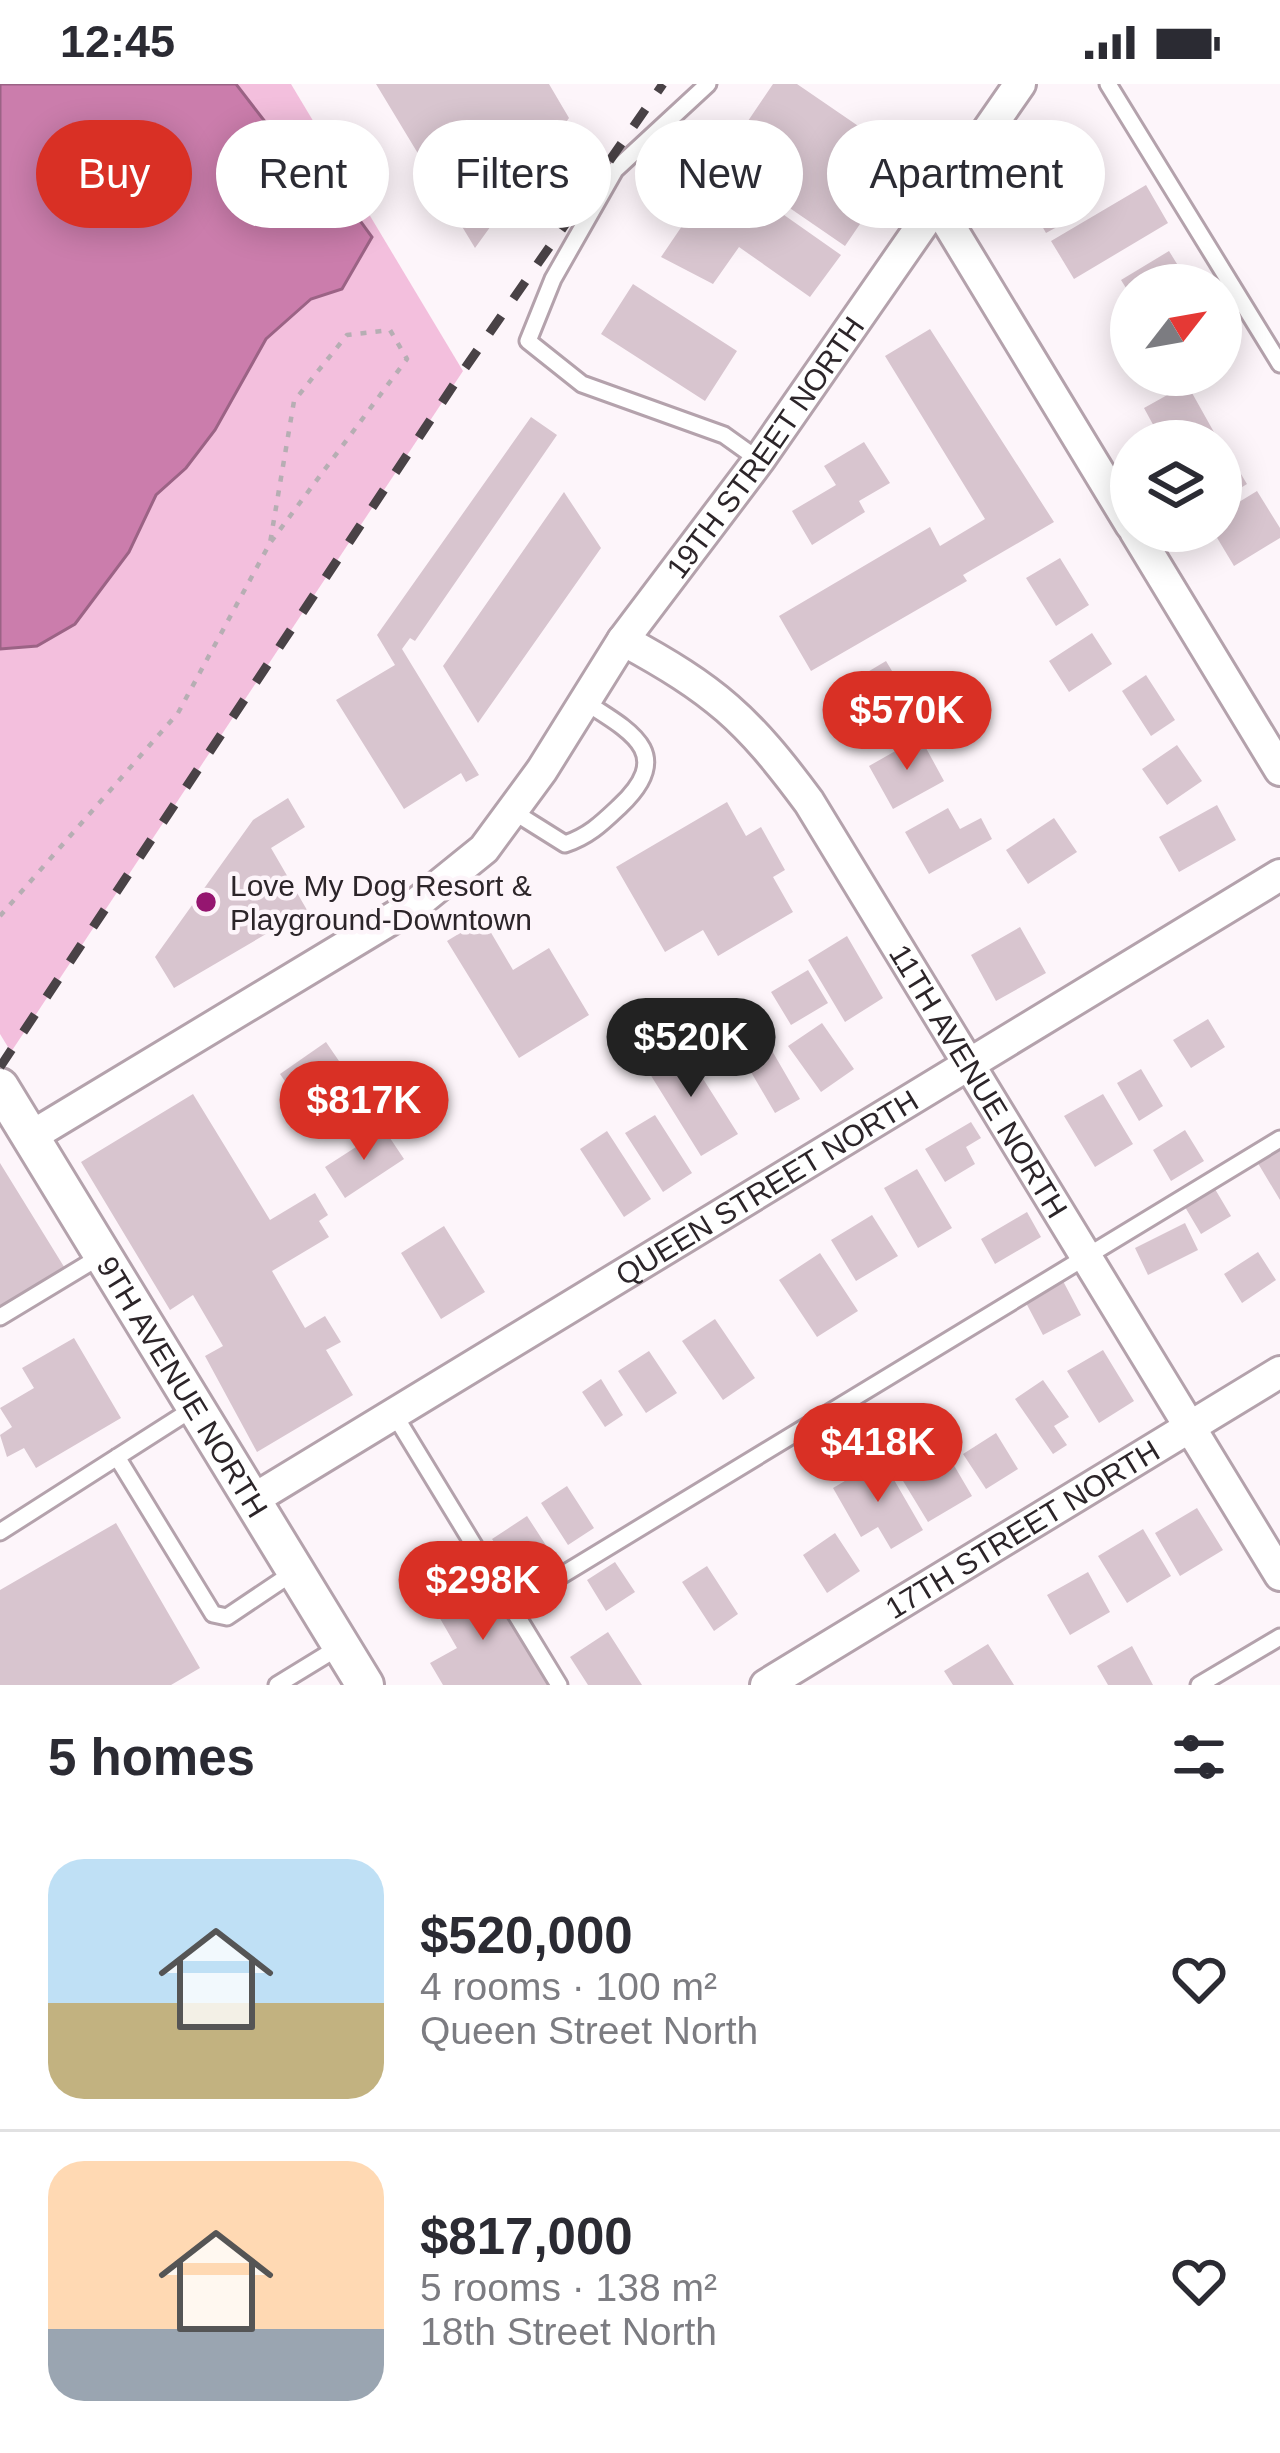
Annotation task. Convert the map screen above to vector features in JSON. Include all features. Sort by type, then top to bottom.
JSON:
[{"type":"street","name":"19TH STREET NORTH","points":[[995,120],[1020,84]]},
{"type":"street","name":"19TH STREET NORTH","points":[[30,1137],[454,877],[514,812],[623,640],[759,460],[921,228]]},
{"type":"street","points":[[951,228],[1110,490]]},
{"type":"street","points":[[1148,552],[1280,770]]},
{"type":"street","name":"11TH AVENUE NORTH","points":[[623,640],[700,682],[770,749],[809,802],[1280,1575]]},
{"type":"street","name":"QUEEN STREET NORTH","points":[[254,1499],[1280,875]]},
{"type":"street","name":"9TH AVENUE NORTH","points":[[0,1087],[365,1685]]},
{"type":"street","name":"17TH STREET NORTH","points":[[766,1685],[1280,1372]]},
{"type":"lane","points":[[708,84],[615,170],[553,279],[528,341],[583,385],[724,435],[759,460]]},
{"type":"lane","points":[[1108,84],[1280,364]]},
{"type":"lane","points":[[514,812],[565,844],[587,837],[632,795],[648,771],[647,757],[632,732],[585,701]]},
{"type":"lane","points":[[511,1606],[1280,1138]]},
{"type":"lane","points":[[0,1317],[103,1255]]},
{"type":"lane","points":[[0,1532],[196,1406]]},
{"type":"lane","points":[[394,1414],[559,1685]]},
{"type":"lane","points":[[117,1457],[213,1614],[227,1617],[297,1570]]},
{"type":"lane","points":[[1199,1685],[1280,1637]]},
{"type":"lane","points":[[277,1685],[342,1646]]},
{"type":"path","points":[[0,916],[178,713],[270,543],[407,359],[390,330],[347,335],[294,401],[270,543]]},
{"type":"shaded area","points":[[0,84],[291,84],[313,120],[216,120],[216,228],[377,228],[463,371],[11,1052],[0,1034]]},
{"type":"shaded area","points":[[0,84],[236,84],[264,120],[216,120],[216,228],[365,228],[372,237],[342,289],[311,299],[266,339],[215,430],[186,468],[156,495],[129,552],[75,624],[37,646],[0,649]]},
{"type":"building","points":[[376,84],[549,84],[569,118],[413,120],[413,145]]},
{"type":"building","points":[[773,84],[797,84],[850,120],[827,120],[827,228],[857,228],[845,246],[803,217],[803,120],[749,120]]},
{"type":"building","points":[[1146,185],[1168,223],[1074,279],[1051,241],[1073,228],[1105,228],[1105,209]]},
{"type":"building","points":[[463,228],[489,228],[475,248]]},
{"type":"building","points":[[681,228],[803,228],[841,255],[810,297],[739,247],[713,284],[661,257]]},
{"type":"building","points":[[1169,251],[1177,264],[1147,264]]},
{"type":"building","points":[[633,284],[737,351],[705,401],[601,334]]},
{"type":"building","points":[[930,329],[1054,522],[963,575],[967,581],[811,671],[779,616],[930,527],[940,546],[985,519],[885,356]]},
{"type":"building","points":[[1166,396],[1194,396],[1207,420],[1151,420],[1144,408]]},
{"type":"building","points":[[531,417],[557,435],[415,641],[410,638],[402,649],[479,775],[466,782],[461,773],[404,809],[336,700],[395,665],[377,635]]},
{"type":"building","points":[[864,442],[890,483],[859,501],[865,512],[812,545],[792,511],[836,485],[824,466]]},
{"type":"building","points":[[1257,491],[1280,528],[1280,538],[1234,566],[1226,552],[1242,552],[1242,500]]},
{"type":"building","points":[[564,492],[601,548],[478,723],[443,666]]},
{"type":"building","points":[[1060,558],[1089,605],[1056,626],[1026,578]]},
{"type":"building","points":[[1092,633],[1112,664],[1069,692],[1049,661]]},
{"type":"building","points":[[886,661],[907,696],[888,707],[900,728],[876,742],[844,686]]},
{"type":"building","points":[[1146,675],[1175,720],[1151,736],[1122,691]]},
{"type":"building","points":[[920,737],[944,781],[893,809],[869,766]]},
{"type":"building","points":[[1177,745],[1202,781],[1167,805],[1142,769]]},
{"type":"building","points":[[288,798],[305,827],[271,848],[307,910],[174,988],[155,957],[253,820]]},
{"type":"building","points":[[727,802],[746,836],[761,827],[785,870],[773,877],[793,912],[718,956],[703,930],[665,952],[616,867]]},
{"type":"building","points":[[1217,805],[1236,840],[1179,872],[1159,837]]},
{"type":"building","points":[[948,808],[960,829],[981,818],[992,839],[929,874],[905,832]]},
{"type":"building","points":[[1054,818],[1077,852],[1028,884],[1006,850]]},
{"type":"building","points":[[483,919],[513,970],[549,948],[589,1015],[519,1058],[447,941]]},
{"type":"building","points":[[1020,927],[1046,973],[996,1001],[971,955]]},
{"type":"building","points":[[847,936],[883,998],[845,1022],[808,960]]},
{"type":"building","points":[[808,970],[828,1003],[791,1025],[771,992]]},
{"type":"building","points":[[742,999],[800,1099],[775,1113],[717,1014]]},
{"type":"building","points":[[1208,1019],[1225,1047],[1191,1068],[1173,1040]]},
{"type":"building","points":[[822,1023],[854,1069],[821,1092],[788,1046]]},
{"type":"building","points":[[326,1042],[352,1080],[306,1112],[280,1074]]},
{"type":"building","points":[[681,1044],[738,1134],[701,1156],[645,1066]]},
{"type":"building","points":[[1141,1069],[1163,1106],[1139,1121],[1117,1083]]},
{"type":"building","points":[[193,1094],[270,1220],[315,1193],[328,1215],[319,1221],[329,1237],[272,1271],[305,1328],[325,1316],[341,1342],[326,1350],[353,1395],[257,1452],[205,1356],[223,1346],[193,1295],[170,1310],[81,1162]]},
{"type":"building","points":[[1103,1094],[1133,1144],[1095,1167],[1064,1116]]},
{"type":"building","points":[[655,1115],[692,1173],[663,1192],[625,1133]]},
{"type":"building","points":[[971,1122],[981,1138],[966,1147],[975,1164],[945,1182],[925,1149]]},
{"type":"building","points":[[384,1129],[404,1159],[345,1198],[325,1167]]},
{"type":"building","points":[[1185,1130],[1204,1161],[1171,1181],[1153,1150]]},
{"type":"building","points":[[607,1131],[651,1199],[624,1217],[580,1149]]},
{"type":"building","points":[[1280,1146],[1280,1200],[1256,1160]]},
{"type":"building","points":[[0,1163],[66,1270],[0,1311]]},
{"type":"building","points":[[917,1169],[952,1228],[918,1248],[884,1188]]},
{"type":"building","points":[[1215,1189],[1231,1216],[1201,1234],[1185,1207]]},
{"type":"building","points":[[1027,1212],[1041,1237],[995,1264],[981,1239]]},
{"type":"building","points":[[872,1215],[898,1256],[856,1281],[831,1240]]},
{"type":"building","points":[[1185,1223],[1198,1250],[1148,1275],[1135,1248]]},
{"type":"building","points":[[444,1226],[485,1292],[441,1319],[401,1253]]},
{"type":"building","points":[[1258,1252],[1276,1280],[1242,1303],[1224,1274]]},
{"type":"building","points":[[820,1253],[858,1311],[817,1337],[779,1280]]},
{"type":"building","points":[[1063,1281],[1081,1315],[1043,1335],[1025,1301]]},
{"type":"building","points":[[715,1319],[755,1378],[723,1400],[682,1341]]},
{"type":"building","points":[[74,1338],[121,1418],[36,1468],[24,1448],[7,1457],[0,1435],[12,1427],[0,1408],[34,1388],[22,1368]]},
{"type":"building","points":[[1103,1350],[1134,1401],[1099,1423],[1067,1371]]},
{"type":"building","points":[[649,1351],[677,1393],[646,1413],[618,1371]]},
{"type":"building","points":[[601,1379],[623,1415],[605,1427],[582,1392]]},
{"type":"building","points":[[1043,1380],[1069,1417],[1054,1426],[1067,1445],[1053,1454],[1015,1399]]},
{"type":"building","points":[[996,1433],[1018,1469],[986,1489],[963,1454]]},
{"type":"building","points":[[942,1445],[972,1496],[928,1522],[897,1471]]},
{"type":"building","points":[[882,1459],[923,1530],[891,1549],[878,1527],[861,1537],[833,1488]]},
{"type":"building","points":[[567,1486],[594,1528],[568,1545],[541,1503]]},
{"type":"building","points":[[1197,1508],[1223,1550],[1180,1576],[1155,1533]]},
{"type":"building","points":[[527,1516],[553,1556],[519,1579],[492,1539]]},
{"type":"building","points":[[116,1523],[200,1668],[171,1685],[0,1685],[0,1590]]},
{"type":"building","points":[[1143,1529],[1171,1576],[1127,1603],[1098,1556]]},
{"type":"building","points":[[835,1533],[860,1571],[827,1593],[803,1555]]},
{"type":"building","points":[[615,1562],[635,1592],[606,1611],[587,1580]]},
{"type":"building","points":[[707,1566],[738,1614],[714,1631],[682,1582]]},
{"type":"building","points":[[1088,1572],[1110,1612],[1070,1635],[1047,1595]]},
{"type":"building","points":[[485,1578],[548,1685],[443,1685],[430,1663],[457,1648],[434,1608]]},
{"type":"building","points":[[608,1632],[642,1685],[588,1685],[570,1657]]},
{"type":"building","points":[[988,1644],[1014,1685],[953,1685],[944,1671]]},
{"type":"building","points":[[1132,1646],[1153,1685],[1108,1685],[1097,1666]]},
{"type":"railway","points":[[0,1067],[463,371],[663,84]]},
{"type":"place","name":"Love My Dog Resort & Playground-Downtown","points":[[206,902]]}]
